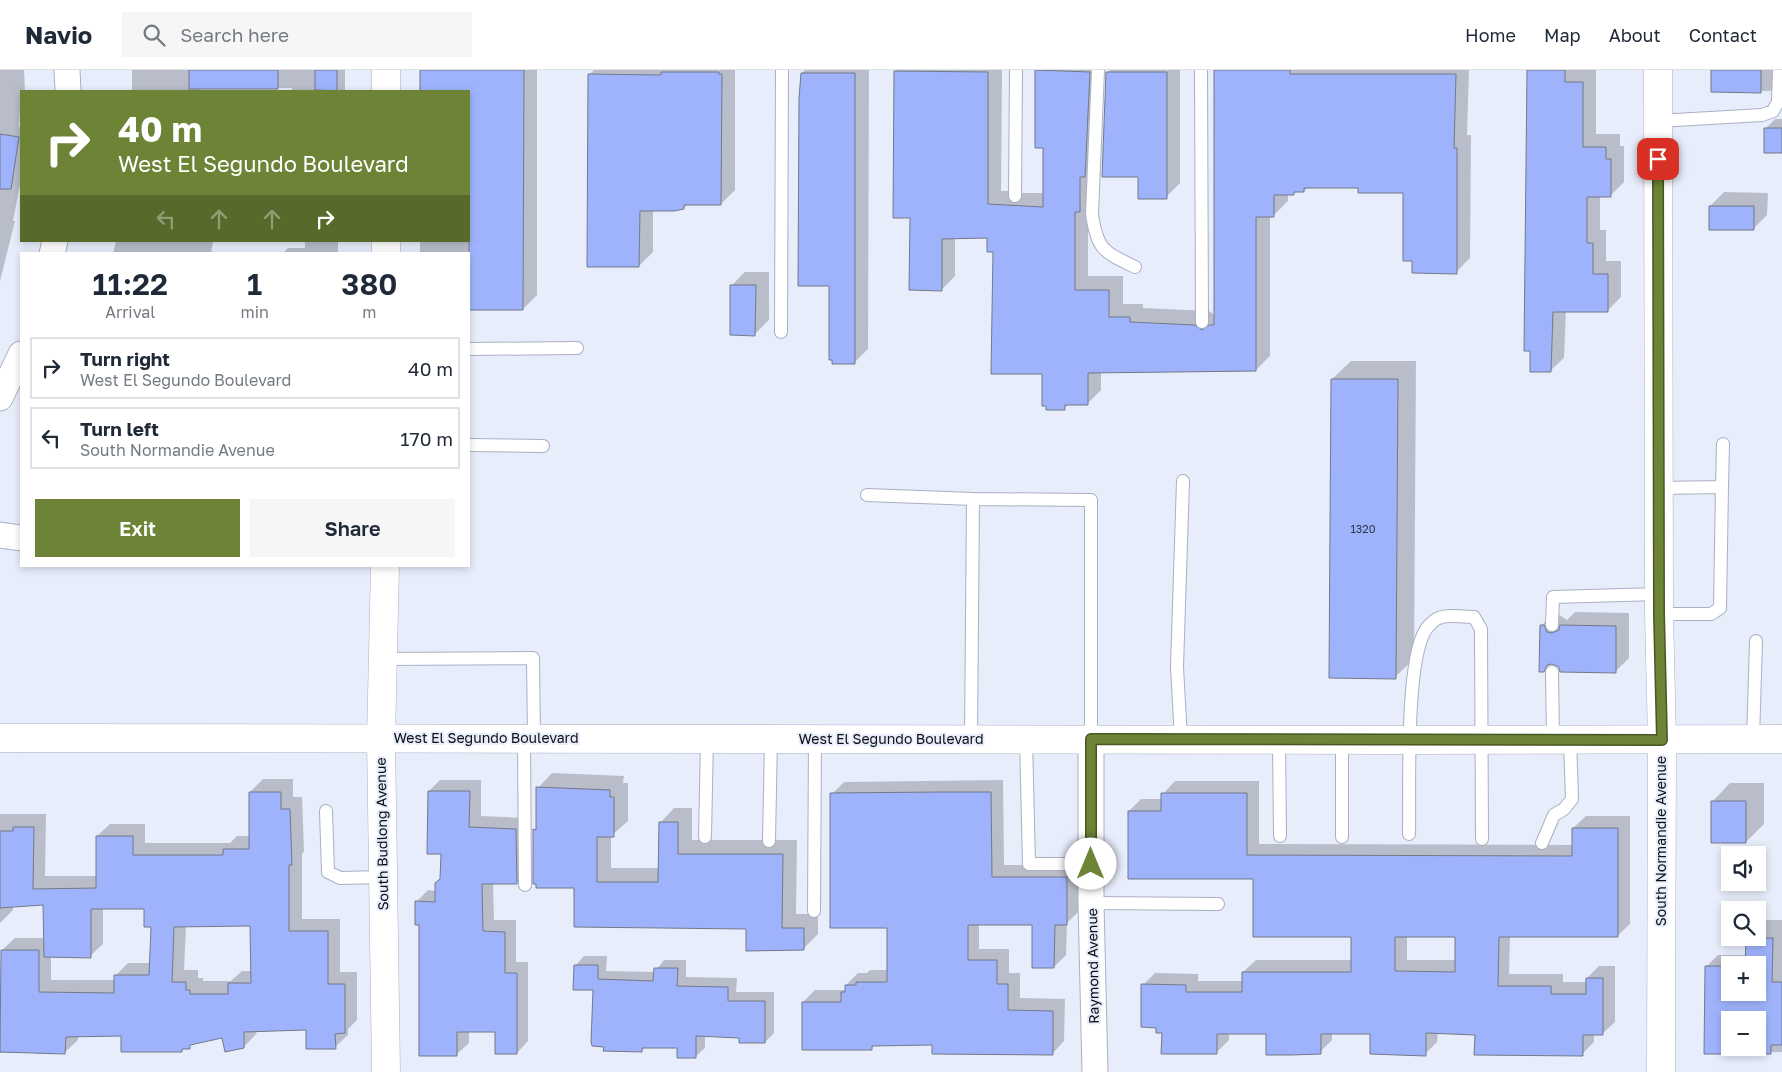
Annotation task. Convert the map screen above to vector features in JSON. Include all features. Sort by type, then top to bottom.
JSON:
[{"type":"main road","points":[[386,70],[386,90]]},
{"type":"main road","name":"South Normandie Avenue","points":[[1658,70],[1659,604],[1662,740],[1661,1072]]},
{"type":"main road","name":"South Budlong Avenue","points":[[386,567],[381,739],[386,1072]]},
{"type":"main road","name":"West El Segundo Boulevard","points":[[0,738],[1662,740],[1782,738]]},
{"type":"street","points":[[67,70],[68,90]]},
{"type":"street","points":[[0,398],[20,356]]},
{"type":"street","points":[[0,535],[20,538]]},
{"type":"street","name":"Raymond Avenue","points":[[1091,739],[1091,903],[1095,1072]]},
{"type":"lane","points":[[781,332],[782,70]]},
{"type":"lane","points":[[1014,196],[1016,70]]},
{"type":"lane","points":[[1098,70],[1092,214],[1095,237],[1108,254],[1135,267]]},
{"type":"lane","points":[[1201,70],[1202,322]]},
{"type":"lane","points":[[1658,121],[1762,115],[1773,111],[1778,102],[1779,70]]},
{"type":"lane","points":[[470,349],[577,348]]},
{"type":"lane","points":[[1552,625],[1553,597],[1659,604],[1711,614],[1720,608],[1722,444]]},
{"type":"lane","points":[[470,445],[543,446]]},
{"type":"lane","points":[[1181,740],[1177,667],[1182,481]]},
{"type":"lane","points":[[1660,488],[1722,487]]},
{"type":"lane","points":[[867,495],[973,499],[1091,500],[1091,739]]},
{"type":"lane","points":[[971,739],[973,499]]},
{"type":"lane","points":[[1409,834],[1413,680],[1419,647],[1425,630],[1439,618],[1474,617],[1481,629],[1482,840]]},
{"type":"lane","points":[[1753,739],[1756,641]]},
{"type":"lane","points":[[383,659],[534,658],[529,738],[525,885]]},
{"type":"lane","points":[[1542,842],[1554,815],[1564,810],[1572,799],[1561,740],[1552,672]]},
{"type":"lane","points":[[705,837],[707,738]]},
{"type":"lane","points":[[769,841],[771,738]]},
{"type":"lane","points":[[814,911],[815,738]]},
{"type":"lane","points":[[1026,739],[1029,864],[1091,864]]},
{"type":"lane","points":[[1279,740],[1280,836]]},
{"type":"lane","points":[[1342,740],[1342,837]]},
{"type":"lane","points":[[326,811],[328,872],[340,878],[382,877]]},
{"type":"lane","points":[[1091,903],[1218,904]]},
{"type":"building","points":[[189,70],[278,70],[278,89],[189,89]]},
{"type":"building","points":[[315,70],[337,70],[337,90],[315,90]]},
{"type":"building","points":[[420,70],[524,70],[523,310],[470,310],[470,90],[420,90]]},
{"type":"building","points":[[1035,70],[1090,72],[1085,177],[1080,177],[1080,212],[1075,212],[1075,290],[1109,290],[1109,317],[1130,317],[1130,322],[1195,325],[1202,330],[1209,325],[1214,325],[1214,70],[1290,70],[1290,74],[1456,74],[1454,148],[1457,148],[1457,274],[1412,273],[1412,261],[1403,261],[1403,193],[1358,193],[1358,188],[1304,188],[1304,192],[1294,192],[1294,195],[1274,195],[1274,217],[1256,217],[1256,371],[1088,373],[1088,405],[1065,405],[1065,410],[1046,410],[1046,406],[1042,406],[1042,374],[991,374],[993,252],[987,252],[987,238],[942,239],[942,291],[909,290],[910,218],[893,218],[894,71],[988,72],[988,204],[1043,207],[1043,148],[1035,148]]},
{"type":"building","points":[[1527,70],[1565,70],[1565,82],[1583,82],[1583,147],[1606,147],[1606,159],[1611,159],[1611,197],[1587,197],[1587,243],[1593,243],[1593,274],[1608,274],[1608,312],[1553,312],[1551,372],[1530,372],[1530,351],[1524,351]]},
{"type":"building","points":[[1711,70],[1761,70],[1761,93],[1711,92]]},
{"type":"building","points":[[661,72],[719,72],[719,74],[722,74],[721,205],[684,205],[684,209],[674,211],[640,211],[639,267],[587,267],[588,74],[661,75]]},
{"type":"building","points":[[1106,72],[1167,72],[1167,199],[1138,199],[1138,177],[1102,177]]},
{"type":"building","points":[[801,73],[855,73],[855,364],[832,364],[832,360],[829,360],[829,286],[798,286],[799,98]]},
{"type":"building","points":[[1764,128],[1782,128],[1782,153],[1764,153]]},
{"type":"building","points":[[0,134],[19,137],[11,189],[0,189]]},
{"type":"building","points":[[1709,206],[1754,206],[1754,230],[1709,230]]},
{"type":"building","points":[[730,285],[756,285],[755,336],[730,335]]},
{"type":"building","points":[[1331,379],[1398,379],[1396,679],[1329,678]]},
{"type":"building","points":[[1540,625],[1544,625],[1547,632],[1552,633],[1559,630],[1560,625],[1616,626],[1616,673],[1560,672],[1559,667],[1552,664],[1547,665],[1544,672],[1539,672]]},
{"type":"building","points":[[536,787],[610,790],[610,797],[614,797],[614,837],[597,837],[597,882],[658,882],[659,822],[678,822],[678,854],[783,854],[782,928],[804,928],[804,950],[746,951],[746,929],[574,927],[574,888],[536,888],[536,884],[533,884],[533,829],[536,830]]},
{"type":"building","points":[[428,791],[470,791],[469,827],[516,829],[517,884],[482,884],[483,931],[505,932],[505,973],[517,973],[517,1054],[495,1054],[495,1032],[457,1032],[457,1056],[419,1056],[419,925],[415,925],[415,901],[435,902],[435,883],[440,879],[441,854],[427,854]]},
{"type":"building","points":[[249,792],[281,792],[281,809],[290,809],[292,865],[289,865],[289,931],[328,931],[328,984],[345,984],[345,1033],[335,1034],[336,1049],[306,1049],[306,1030],[244,1032],[244,1048],[225,1052],[222,1038],[190,1045],[190,1049],[182,1049],[182,1052],[121,1052],[121,1036],[66,1037],[65,1054],[0,1052],[1,950],[39,950],[39,992],[114,993],[114,975],[149,975],[151,927],[144,927],[144,909],[91,909],[91,958],[44,957],[43,905],[0,908],[0,831],[13,831],[13,827],[34,827],[33,889],[96,888],[96,836],[133,836],[133,855],[223,855],[223,849],[249,849]],"holes":[[[250,926],[251,983],[228,983],[228,994],[190,994],[190,990],[186,990],[186,982],[172,982],[174,927]]]},
{"type":"building","points":[[991,792],[992,877],[1067,877],[1067,925],[1055,925],[1054,968],[1032,968],[1032,925],[968,925],[968,960],[997,960],[997,984],[1008,984],[1008,1010],[1053,1011],[1053,1055],[932,1054],[932,1045],[872,1046],[872,1050],[802,1050],[802,1002],[841,1002],[841,992],[845,992],[845,985],[856,985],[856,982],[887,982],[887,928],[830,928],[830,793]]},
{"type":"building","points":[[1161,793],[1247,793],[1247,855],[1572,856],[1572,828],[1618,828],[1618,937],[1499,937],[1498,986],[1551,986],[1551,994],[1586,994],[1586,978],[1603,978],[1603,1035],[1583,1035],[1583,1056],[1474,1055],[1475,1035],[1426,1033],[1426,1056],[1370,1054],[1370,1034],[1321,1034],[1321,1054],[1266,1055],[1266,1034],[1217,1034],[1217,1054],[1161,1054],[1162,1033],[1156,1033],[1156,1028],[1141,1027],[1141,984],[1186,985],[1186,992],[1242,992],[1242,972],[1351,972],[1351,937],[1253,937],[1253,879],[1128,879],[1128,811],[1161,811]],"holes":[[[1395,937],[1455,937],[1455,972],[1395,971]]]},
{"type":"building","points":[[1711,801],[1746,801],[1746,843],[1711,843]]},
{"type":"building","points":[[1766,938],[1773,938],[1772,982],[1782,982],[1782,1045],[1771,1045],[1771,1054],[1766,1054],[1766,1011],[1721,1011],[1721,1054],[1704,1054],[1705,966],[1721,966],[1721,1001],[1766,1001],[1766,956],[1745,956],[1746,946],[1766,946]]},
{"type":"building","points":[[574,965],[598,965],[598,979],[653,981],[654,968],[678,968],[677,986],[728,987],[728,1001],[765,1001],[765,1043],[739,1043],[739,1038],[696,1036],[696,1058],[677,1058],[677,1048],[642,1048],[642,1052],[603,1051],[604,1047],[592,1046],[591,1042],[593,990],[573,990]]},
{"type":"route","points":[[1091,864],[1091,739],[1662,740],[1659,614],[1658,159]]}]
